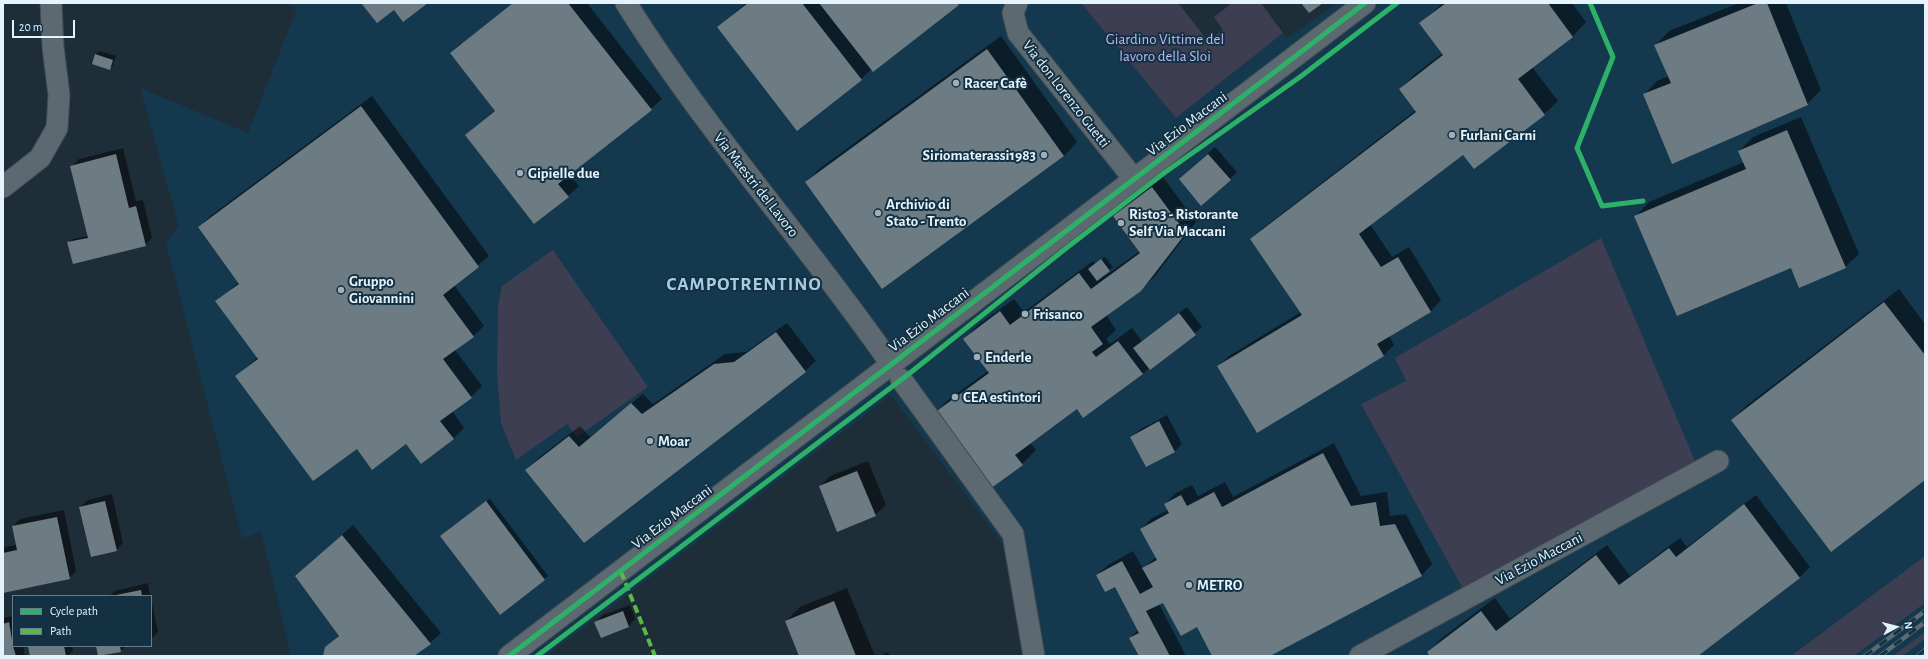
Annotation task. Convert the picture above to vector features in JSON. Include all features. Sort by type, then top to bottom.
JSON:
[{"type":"street","points":[[3,187],[40,158],[57,128],[59,94],[53,47],[51,3]]},
{"type":"street","name":"Via Maestri del Lavoro","points":[[626,3],[701,114],[862,322],[896,371]]},
{"type":"street","name":"Via don Lorenzo Guetti","points":[[1017,3],[1013,13],[1018,33],[1134,179]]},
{"type":"street","name":"Via Ezio Maccani","points":[[508,656],[675,531],[896,371],[1134,179],[1365,3]]},
{"type":"street","points":[[896,371],[1012,534],[1034,656]]},
{"type":"street","name":"Via Ezio Maccani","points":[[1360,656],[1718,461]]},
{"type":"shaded area","points":[[287,3],[1081,3],[1176,118],[1283,33],[1287,38],[1337,3],[1925,3],[1925,556],[1791,656],[1024,656],[1002,543],[891,395],[546,656],[291,656],[261,532],[242,538],[166,243],[179,226],[140,88],[248,133],[297,8]]},
{"type":"shaded area","points":[[1925,603],[1925,656],[1854,656]]},
{"type":"green space","name":"Giardino Vittime del lavoro della Sloi","points":[[1081,3],[1178,3],[1208,41],[1223,30],[1214,17],[1232,3],[1261,3],[1283,33],[1176,118]]},
{"type":"green space","points":[[1601,238],[1697,466],[1463,589],[1361,404],[1406,381],[1395,358]]},
{"type":"green space","points":[[553,250],[648,387],[577,437],[567,424],[516,460],[501,423],[497,373],[498,306],[502,286]]},
{"type":"green space","points":[[1925,556],[1925,603],[1854,656],[1791,656]]},
{"type":"green space","points":[[1925,632],[1925,639],[1902,656],[1893,656]]},
{"type":"building","points":[[361,3],[428,3],[403,22],[394,10],[377,23]]},
{"type":"building","points":[[513,3],[568,3],[652,110],[558,184],[569,197],[534,224],[465,135],[495,111],[450,53]]},
{"type":"building","points":[[748,3],[802,3],[862,80],[797,131],[717,27]]},
{"type":"building","points":[[819,3],[958,3],[959,5],[873,72]]},
{"type":"building","points":[[1301,3],[1323,3],[1309,13]]},
{"type":"building","points":[[1446,3],[1548,3],[1573,37],[1518,79],[1545,115],[1474,169],[1463,155],[1359,234],[1381,267],[1398,257],[1431,312],[1377,344],[1384,356],[1257,433],[1217,366],[1302,315],[1250,239],[1416,112],[1399,89],[1443,55],[1419,23]]},
{"type":"building","points":[[1758,3],[1767,3],[1808,105],[1672,164],[1643,94],[1671,83],[1654,45]]},
{"type":"building","points":[[987,49],[1064,156],[882,289],[805,182]]},
{"type":"building","points":[[95,54],[113,60],[110,70],[92,64]]},
{"type":"building","name":"Gruppo Giovannini","points":[[361,106],[479,267],[443,295],[474,337],[443,359],[472,398],[440,421],[454,439],[421,464],[406,444],[372,470],[357,449],[313,481],[235,376],[258,359],[215,301],[239,284],[198,227]]},
{"type":"building","points":[[1787,130],[1846,268],[1799,288],[1791,268],[1677,316],[1634,216],[1746,169],[1738,151]]},
{"type":"building","points":[[116,154],[129,208],[136,206],[146,246],[73,264],[67,242],[88,238],[70,166]]},
{"type":"building","points":[[1208,154],[1231,180],[1201,206],[1179,179]]},
{"type":"building","points":[[1152,187],[1186,233],[1141,291],[1091,327],[1103,344],[1092,352],[1096,357],[1118,341],[1143,374],[1083,418],[1077,409],[1015,455],[1023,465],[990,489],[934,413],[989,373],[963,339],[1000,311],[1010,325],[1079,273],[1091,289],[1140,253],[1113,216]]},
{"type":"building","points":[[1101,259],[1110,271],[1097,281],[1088,269]]},
{"type":"building","points":[[1884,302],[1925,355],[1925,480],[1831,552],[1731,420]]},
{"type":"building","points":[[1179,313],[1196,335],[1150,370],[1133,348]]},
{"type":"building","name":"Moar","points":[[776,332],[806,372],[584,543],[525,470],[569,436],[579,447],[631,403],[642,414],[714,364],[734,362]]},
{"type":"building","points":[[1159,421],[1175,452],[1146,467],[1130,437]]},
{"type":"building","points":[[1323,453],[1351,506],[1376,502],[1380,526],[1395,524],[1422,576],[1270,656],[1212,656],[1197,627],[1181,636],[1163,603],[1146,611],[1170,656],[1139,656],[1129,638],[1139,633],[1115,587],[1105,592],[1096,575],[1122,561],[1140,594],[1153,587],[1142,568],[1157,560],[1140,529],[1169,513],[1164,504],[1181,495],[1187,506],[1214,492],[1222,507]]},
{"type":"building","points":[[857,471],[876,516],[837,532],[819,486]]},
{"type":"building","points":[[105,501],[117,551],[91,557],[79,507]]},
{"type":"building","points":[[486,501],[545,580],[500,615],[440,536]]},
{"type":"building","points":[[1744,504],[1800,578],[1698,656],[1430,656],[1427,652],[1481,611],[1496,631],[1596,555],[1619,585],[1669,548],[1676,557]]},
{"type":"building","points":[[57,517],[70,579],[3,593],[3,553],[17,550],[12,526]]},
{"type":"building","points":[[342,535],[431,644],[414,656],[323,656],[325,647],[339,636],[295,576]]},
{"type":"building","points":[[141,590],[142,595],[116,595]]},
{"type":"building","points":[[834,601],[856,656],[799,656],[785,621]]},
{"type":"building","points":[[623,611],[629,627],[601,638],[594,622]]},
{"type":"building","points":[[9,622],[12,647],[16,656],[3,656],[3,624]]},
{"type":"building","points":[[28,647],[64,647],[66,656],[30,656]]},
{"type":"building","points":[[96,647],[120,647],[121,652],[98,656]]},
{"type":"railway","points":[[1865,656],[1925,611]]},
{"type":"railway","points":[[1880,656],[1925,622]]},
{"type":"railway","points":[[1918,656],[1925,650]]},
{"type":"marked path","points":[[621,572],[655,656]]},
{"type":"cycle path","points":[[509,656],[1365,3]]},
{"type":"cycle path","points":[[537,656],[910,373],[1065,249],[1164,173],[1300,77],[1397,3]]},
{"type":"cycle path","points":[[1590,3],[1613,57],[1577,148],[1602,206],[1643,201]]},
{"type":"place","name":"Racer Cafè","points":[[956,83]]},
{"type":"place","name":"Furlani Carni","points":[[1452,135]]},
{"type":"place","name":"Siriomaterassi1983","points":[[1044,155]]},
{"type":"place","name":"Gipielle due","points":[[520,173]]},
{"type":"place","name":"Archivio di Stato - Trento","points":[[878,213]]},
{"type":"place","name":"Risto3 - Ristorante Self Via Maccani","points":[[1121,223]]},
{"type":"place","name":"Gruppo Giovannini","points":[[341,290]]},
{"type":"place","name":"Frisanco","points":[[1025,314]]},
{"type":"place","name":"Enderle","points":[[977,357]]},
{"type":"place","name":"CEA estintori","points":[[955,397]]},
{"type":"place","name":"Moar","points":[[650,441]]},
{"type":"place","name":"METRO","points":[[1189,585]]},
{"type":"district","name":"CAMPOTRENTINO","points":[[744,284]]}]
